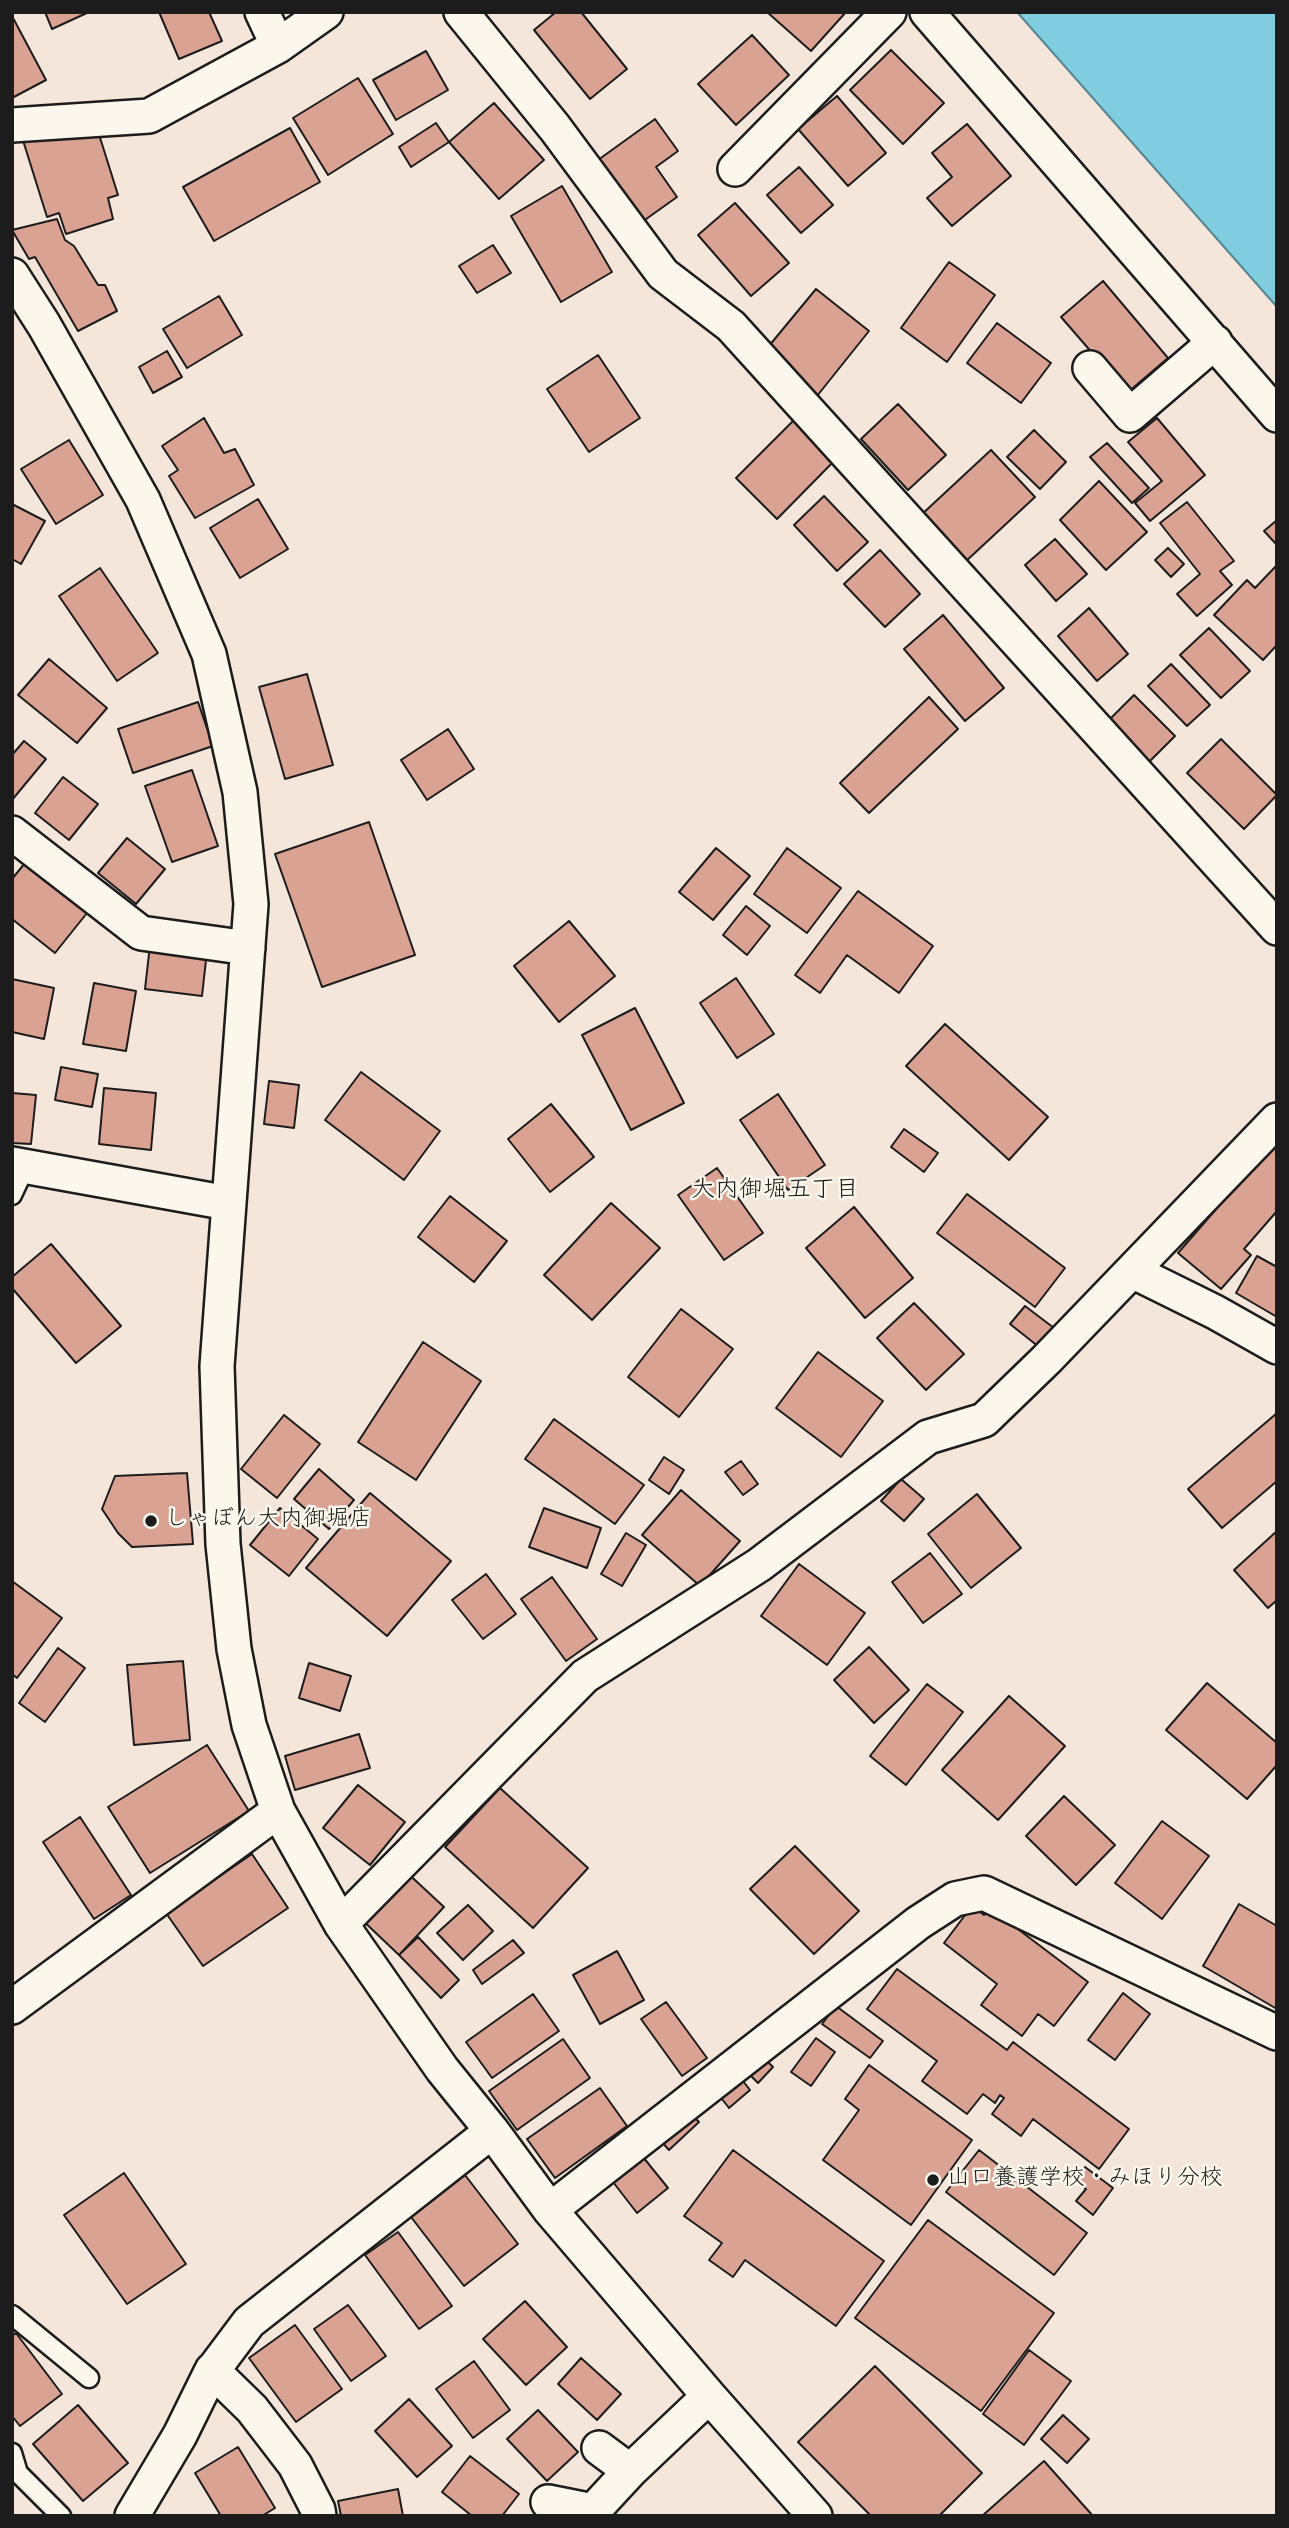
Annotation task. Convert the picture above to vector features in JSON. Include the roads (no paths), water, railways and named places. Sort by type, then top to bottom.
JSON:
[{"type":"street","points":[[262,12],[278,46]]},
{"type":"street","points":[[12,125],[149,116],[278,46],[326,12]]},
{"type":"street","points":[[461,12],[555,128],[663,274],[731,326],[1277,928]]},
{"type":"street","points":[[735,169],[889,12]]},
{"type":"street","points":[[927,12],[1277,415]]},
{"type":"street","points":[[12,275],[44,325],[143,500],[209,654],[240,792],[251,904],[217,1366],[223,1544],[234,1650],[249,1725],[278,1811],[341,1924],[442,2069],[550,2210],[815,2516]]},
{"type":"street","points":[[1090,368],[1130,415],[1215,342]]},
{"type":"street","points":[[12,833],[141,933],[248,948]]},
{"type":"street","points":[[341,1924],[585,1676],[759,1565],[928,1437],[984,1420],[1046,1360],[1277,1120]]},
{"type":"street","points":[[17,1175],[228,1203]]},
{"type":"street","points":[[1132,1271],[1215,1312],[1277,1347]]},
{"type":"street","points":[[14,2002],[278,1811]]},
{"type":"street","points":[[550,2210],[918,1923],[955,1899],[984,1893],[1277,2033]]},
{"type":"street","points":[[132,2516],[180,2435],[212,2370],[249,2322],[492,2132]]},
{"type":"street","points":[[212,2370],[252,2409],[295,2465],[319,2516]]},
{"type":"street","points":[[548,2502],[593,2511],[630,2471],[709,2396]]},
{"type":"street","points":[[599,2448],[630,2471]]},
{"type":"lane","points":[[12,2315],[89,2378]]},
{"type":"lane","points":[[12,2452],[18,2473],[61,2516]]},
{"type":"water","points":[[1017,12],[1277,12],[1277,307]]},
{"type":"place","name":"しゃぼん大内御堀店","points":[[151,1521]]},
{"type":"place","name":"山口養護学校・みほり分校","points":[[933,2180]]},
{"type":"district","name":"大内御堀五丁目","points":[[775,1192]]}]
